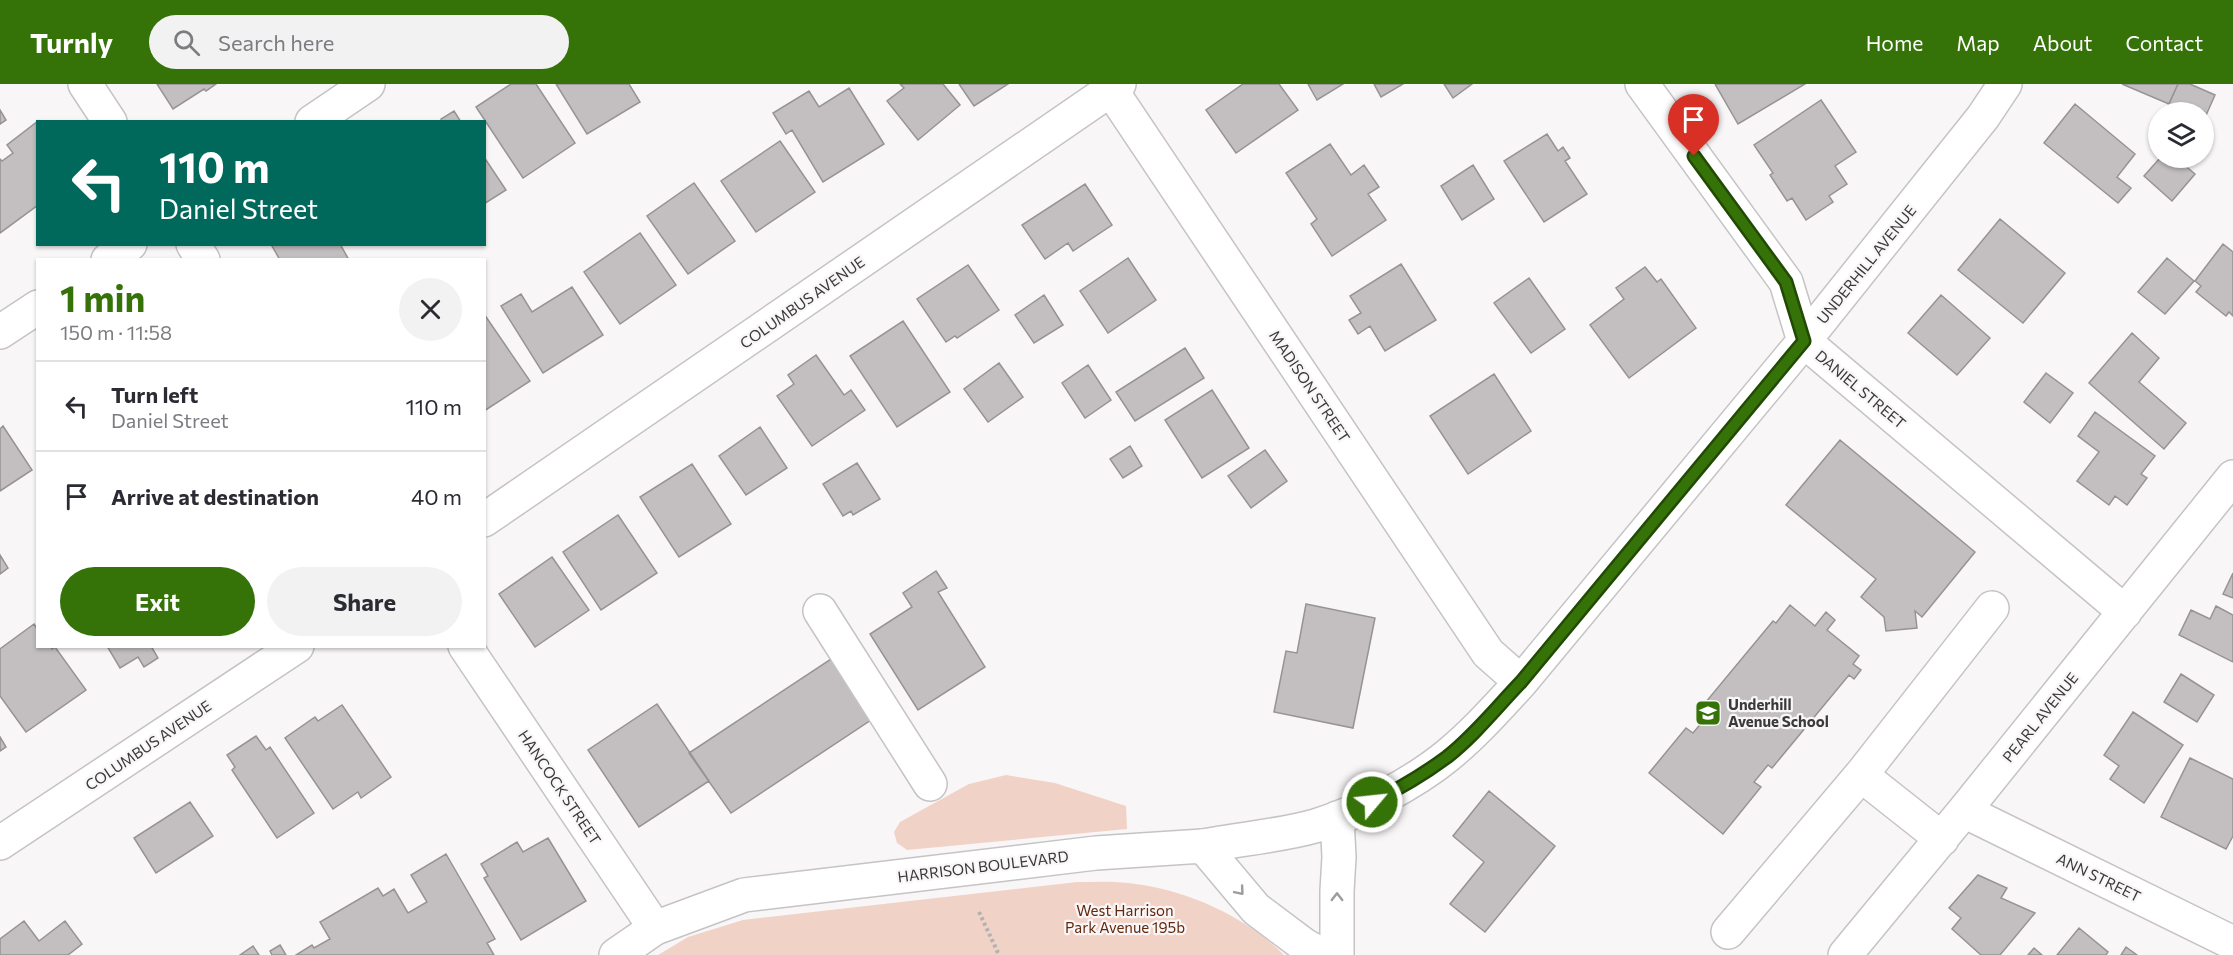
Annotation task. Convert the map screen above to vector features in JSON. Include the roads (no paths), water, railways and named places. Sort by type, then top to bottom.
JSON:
[{"type":"street","points":[[85,84],[109,120]]},
{"type":"street","points":[[315,120],[368,84]]},
{"type":"street","name":"DANIEL STREET","points":[[1642,84],[1786,282],[1804,341],[2125,612]]},
{"type":"street","name":"UNDERHILL AVENUE","points":[[1203,846],[1313,826],[1337,818],[1389,794],[1447,757],[1481,725],[1521,682],[1804,341],[1983,117],[2005,84]]},
{"type":"street","name":"COLUMBUS AVENUE","points":[[486,519],[1112,86]]},
{"type":"street","name":"MADISON STREET","points":[[1112,86],[1488,653],[1521,682]]},
{"type":"street","points":[[111,258],[127,246]]},
{"type":"street","points":[[0,332],[36,308]]},
{"type":"street","name":"PEARL AVENUE","points":[[1845,955],[1964,812],[2233,477]]},
{"type":"street","points":[[1728,932],[1861,775],[1992,608]]},
{"type":"street","points":[[820,611],[930,784]]},
{"type":"street","name":"COLUMBUS AVENUE","points":[[0,843],[294,648]]},
{"type":"street","name":"HANCOCK STREET","points":[[466,648],[655,928]]},
{"type":"street","points":[[1861,775],[1942,839]]},
{"type":"street","name":"ANN STREET","points":[[1964,812],[2233,943]]},
{"type":"street","points":[[1337,818],[1340,857],[1337,891],[1337,955]]},
{"type":"street","points":[[1203,846],[1256,909],[1304,945],[1322,955]]},
{"type":"street","name":"HARRISON BOULEVARD","points":[[616,955],[655,928],[744,895],[1096,853],[1203,846]]},
{"type":"place","name":"Underhill Avenue School","points":[[1708,713]]},
{"type":"park label","name":"West Harrison Park Avenue 195b","points":[[1125,918]]}]
